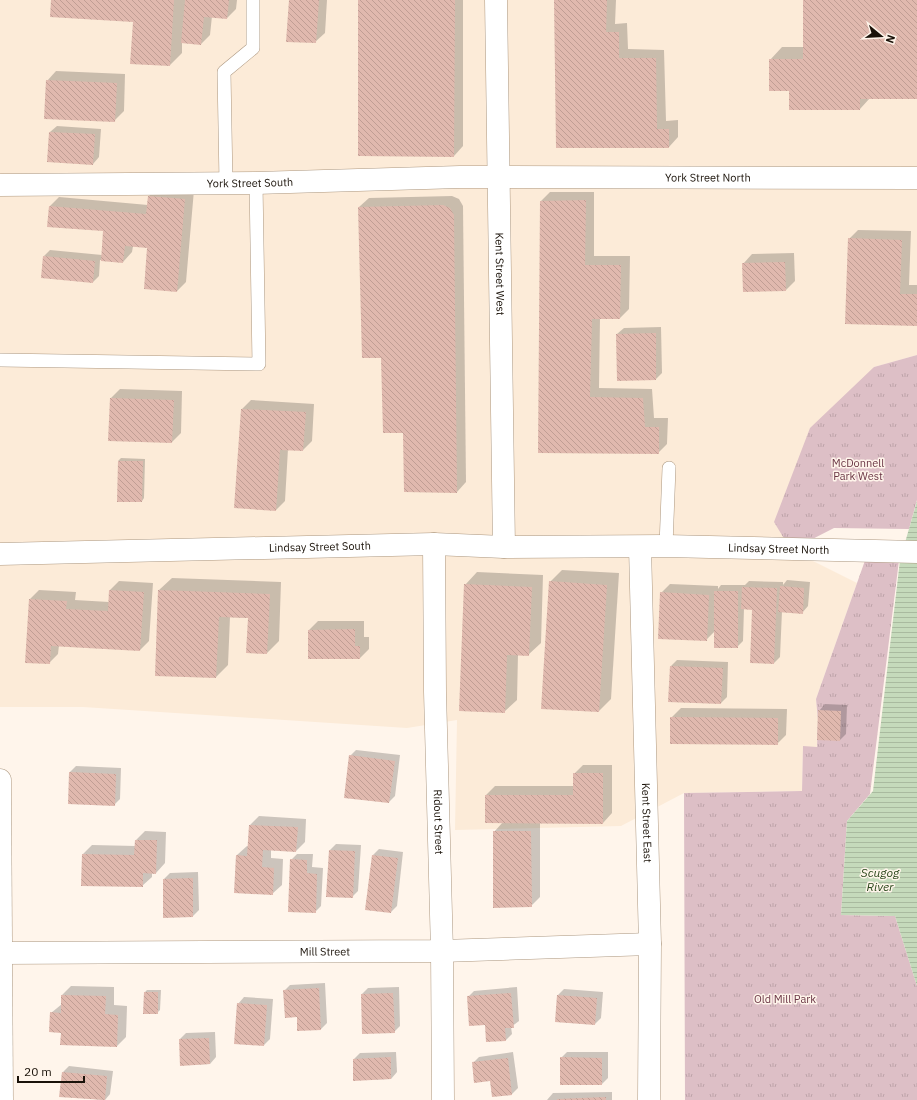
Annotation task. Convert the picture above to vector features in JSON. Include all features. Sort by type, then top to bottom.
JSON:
[{"type":"street","name":"Kent Street West","points":[[496,0],[504,547]]},
{"type":"street","name":"York Street South","points":[[0,185],[226,183],[499,177]]},
{"type":"street","name":"York Street North","points":[[499,177],[917,178]]},
{"type":"street","name":"Lindsay Street South","points":[[0,554],[434,544],[504,547],[640,547]]},
{"type":"street","name":"Ridout Street","points":[[434,544],[435,692],[442,951],[443,1100]]},
{"type":"street","name":"Lindsay Street North","points":[[640,547],[666,546],[917,552]]},
{"type":"street","name":"Kent Street East","points":[[640,547],[650,944],[649,1100]]},
{"type":"street","points":[[0,780],[2,1100]]},
{"type":"street","name":"Mill Street","points":[[1,953],[442,951],[650,944]]},
{"type":"lane","points":[[226,183],[224,72],[252,48],[253,0]]},
{"type":"lane","points":[[0,360],[259,364],[256,182]]},
{"type":"lane","points":[[666,546],[669,468]]},
{"type":"shaded area","points":[[0,0],[917,0],[917,355],[874,367],[791,550],[857,583],[816,699],[818,720],[817,747],[803,747],[802,791],[684,793],[621,826],[455,830],[457,720],[407,728],[83,707],[0,707]]},
{"type":"green space","name":"McDonnell Park West","points":[[917,355],[917,500],[909,529],[834,528],[791,550],[774,522],[810,428],[874,367]]},
{"type":"green space","name":"Old Mill Park","points":[[868,552],[900,552],[870,794],[847,821],[841,915],[895,916],[917,986],[917,1100],[685,1100],[684,793],[802,791],[803,746],[817,747],[818,720],[816,699]]},
{"type":"water","name":"Scugog River","points":[[917,501],[917,986],[895,916],[841,915],[847,821],[873,791],[900,560]]},
{"type":"building","points":[[51,0],[174,0],[170,66],[130,64],[133,22],[50,17]]},
{"type":"building","points":[[185,0],[229,0],[227,19],[204,17],[201,45],[181,43]]},
{"type":"building","points":[[289,0],[319,0],[316,43],[286,42]]},
{"type":"building","points":[[358,0],[455,0],[454,157],[358,156]]},
{"type":"building","points":[[554,0],[607,0],[606,32],[619,32],[619,58],[656,58],[657,129],[669,129],[669,148],[556,148]]},
{"type":"building","points":[[803,0],[917,0],[917,99],[860,99],[860,110],[789,110],[789,91],[769,91],[769,59],[803,59]]},
{"type":"building","points":[[46,80],[117,83],[115,122],[44,119]]},
{"type":"building","points":[[49,132],[95,134],[93,165],[47,162]]},
{"type":"building","points":[[148,196],[185,199],[177,292],[144,289],[147,248],[125,246],[123,263],[101,261],[103,231],[47,227],[49,206],[146,214]]},
{"type":"building","points":[[586,200],[585,265],[621,265],[620,319],[592,319],[590,397],[643,398],[645,427],[659,427],[659,454],[538,453],[540,201]]},
{"type":"building","points":[[443,205],[450,208],[454,215],[457,493],[404,492],[403,433],[383,433],[381,358],[362,358],[358,207]]},
{"type":"building","points":[[848,238],[902,240],[900,294],[917,294],[917,326],[845,324]]},
{"type":"building","points":[[43,256],[95,261],[93,283],[41,278]]},
{"type":"building","points":[[785,262],[786,291],[743,292],[742,263]]},
{"type":"building","points":[[656,333],[656,380],[617,381],[616,334]]},
{"type":"building","points":[[110,398],[174,400],[172,443],[108,441]]},
{"type":"building","points":[[241,409],[306,412],[303,451],[280,450],[276,511],[234,508]]},
{"type":"building","points":[[118,461],[143,461],[142,502],[117,502]]},
{"type":"building","points":[[549,581],[607,585],[599,712],[541,709]]},
{"type":"building","points":[[464,584],[532,587],[529,656],[507,655],[505,713],[459,711]]},
{"type":"building","points":[[780,586],[804,588],[803,614],[778,612]]},
{"type":"building","points":[[742,587],[777,588],[774,664],[750,663],[752,610],[741,609]]},
{"type":"building","points":[[109,590],[144,592],[140,651],[51,646],[50,664],[25,663],[29,599],[67,601],[66,609],[108,611]]},
{"type":"building","points":[[158,590],[270,594],[267,654],[246,653],[248,618],[219,617],[216,678],[155,676]]},
{"type":"building","points":[[714,591],[738,591],[738,648],[714,648]]},
{"type":"building","points":[[660,592],[709,595],[707,641],[658,639]]},
{"type":"building","points":[[355,629],[355,646],[360,646],[360,659],[308,659],[308,630]]},
{"type":"building","points":[[670,666],[723,668],[721,704],[668,702]]},
{"type":"building","points":[[818,710],[841,711],[840,741],[817,740]]},
{"type":"building","points":[[670,717],[778,718],[778,745],[670,744]]},
{"type":"building","points":[[349,755],[395,761],[389,803],[344,798]]},
{"type":"building","points":[[69,772],[116,774],[115,806],[68,804]]},
{"type":"building","points":[[573,773],[603,773],[603,824],[485,823],[485,795],[573,795]]},
{"type":"building","points":[[249,825],[298,827],[296,852],[263,850],[262,867],[274,868],[273,895],[234,893],[236,855],[247,856]]},
{"type":"building","points":[[493,831],[531,831],[532,907],[493,908]]},
{"type":"building","points":[[135,840],[157,840],[156,874],[143,873],[143,887],[81,886],[82,854],[134,855]]},
{"type":"building","points":[[329,850],[355,851],[353,898],[326,897]]},
{"type":"building","points":[[372,855],[398,858],[391,913],[365,910]]},
{"type":"building","points":[[290,859],[307,860],[307,873],[317,874],[316,913],[288,912]]},
{"type":"building","points":[[193,878],[193,917],[163,918],[163,879]]},
{"type":"building","points":[[319,988],[321,1030],[297,1031],[297,1017],[285,1018],[283,990]]},
{"type":"building","points":[[144,992],[158,992],[158,1014],[143,1014]]},
{"type":"building","points":[[393,993],[395,1033],[362,1034],[361,994]]},
{"type":"building","points":[[511,993],[514,1028],[505,1028],[506,1041],[486,1042],[485,1025],[469,1026],[467,996]]},
{"type":"building","points":[[61,995],[106,996],[105,1014],[118,1015],[117,1047],[60,1045],[61,1033],[49,1032],[50,1012],[61,1013]]},
{"type":"building","points":[[557,995],[597,998],[595,1025],[555,1022]]},
{"type":"building","points":[[237,1003],[267,1005],[264,1046],[234,1044]]},
{"type":"building","points":[[209,1038],[210,1064],[180,1066],[179,1039]]},
{"type":"building","points":[[391,1057],[391,1079],[353,1081],[353,1059]]},
{"type":"building","points":[[560,1057],[602,1058],[602,1085],[560,1085]]},
{"type":"building","points":[[508,1058],[512,1095],[492,1097],[490,1081],[474,1083],[472,1062]]},
{"type":"building","points":[[62,1072],[107,1076],[105,1100],[59,1097]]},
{"type":"building","points":[[606,1097],[606,1100],[557,1100],[557,1099]]}]
